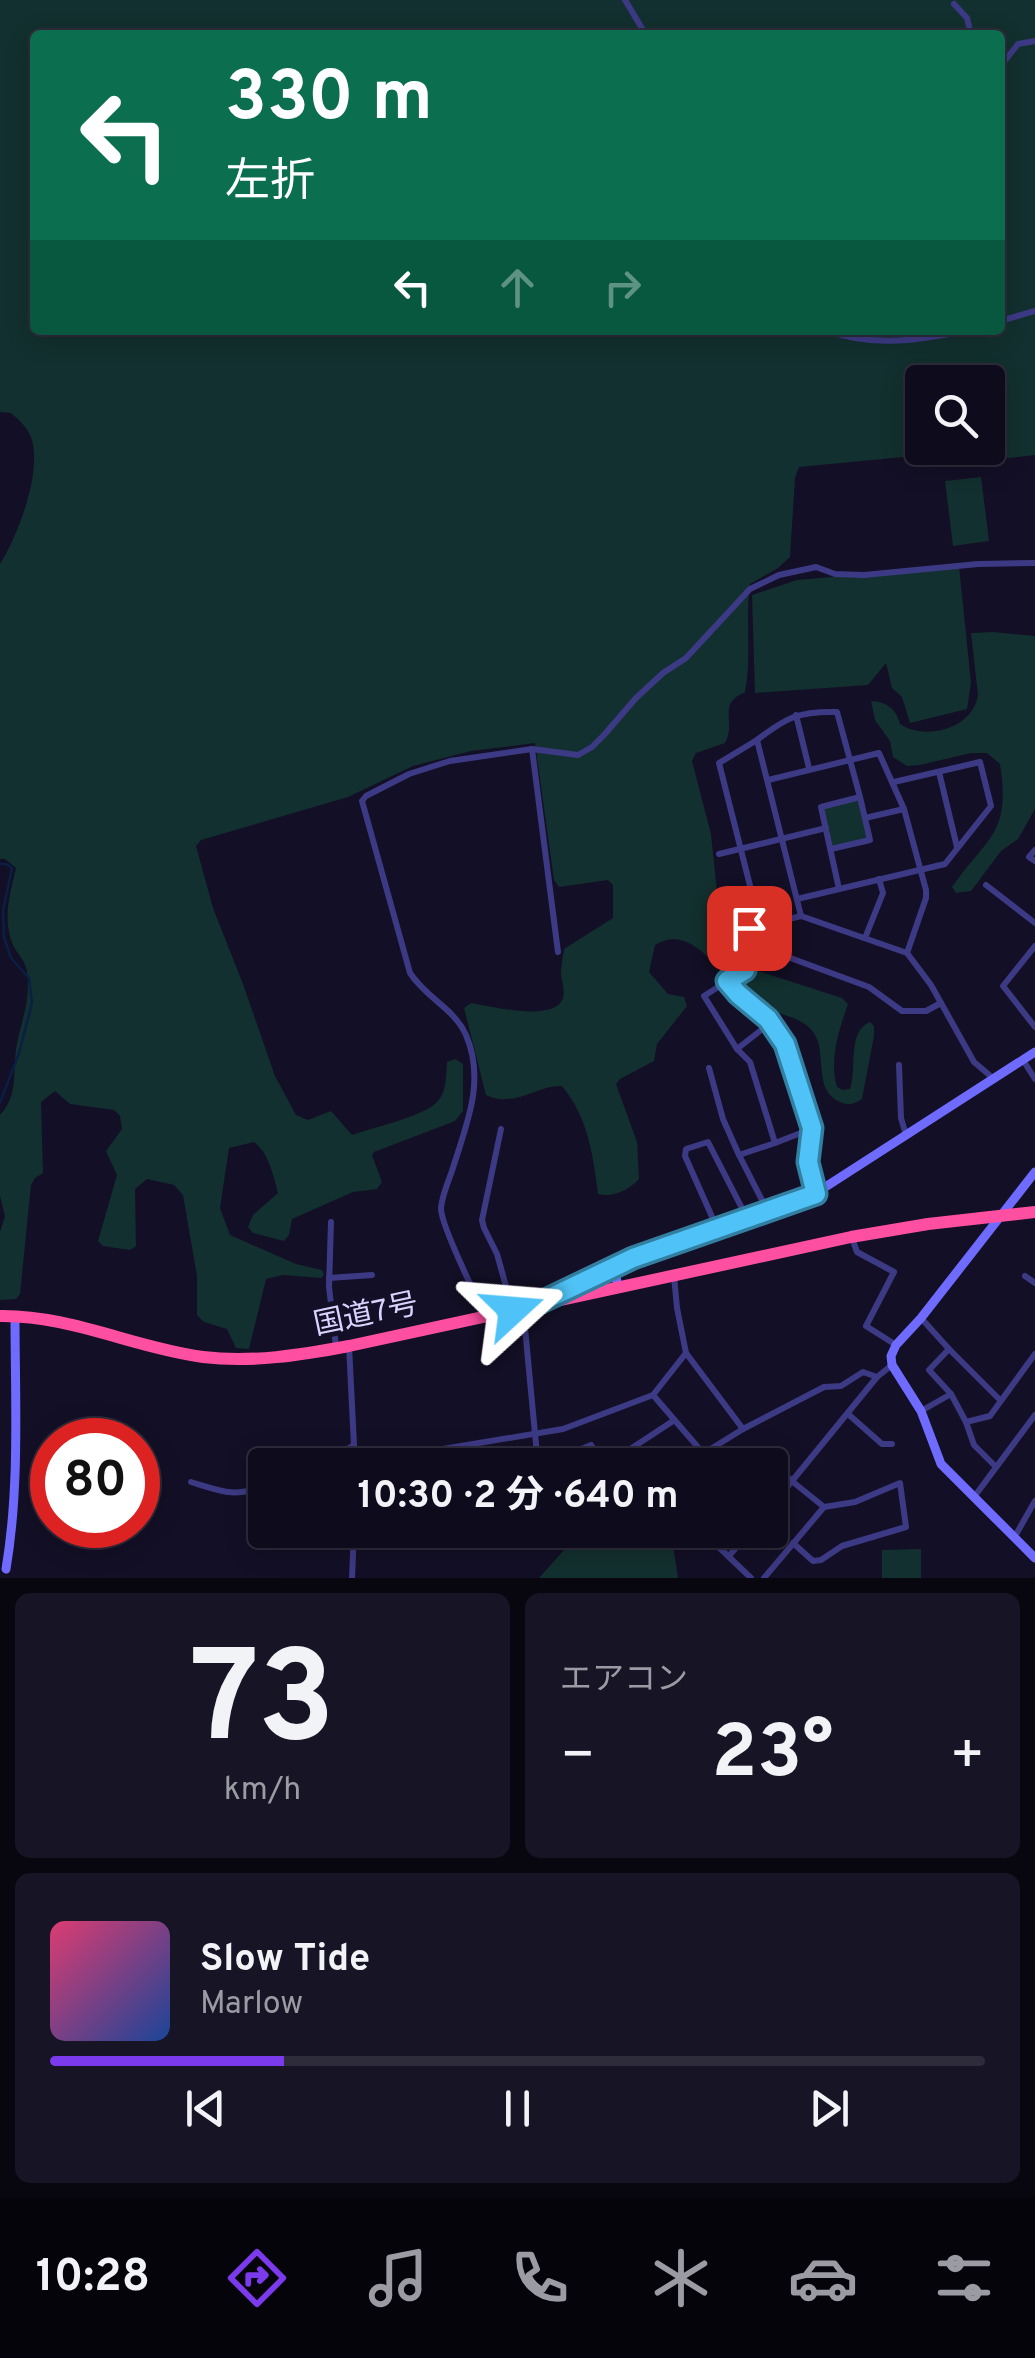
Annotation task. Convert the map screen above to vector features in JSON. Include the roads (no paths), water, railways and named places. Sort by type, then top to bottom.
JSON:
[{"type":"highway","name":"国道7号","points":[[0,1316],[40,1319],[203,1357],[280,1358],[851,1237],[1035,1212]]},
{"type":"street","points":[[625,0],[643,30]]},
{"type":"street","points":[[954,4],[967,18],[970,30]]},
{"type":"street","points":[[1005,61],[1018,44],[1035,41]]},
{"type":"street","points":[[1005,320],[1035,311]]},
{"type":"street","points":[[840,335],[862,340],[906,340],[937,335]]},
{"type":"street","points":[[485,1316],[440,1210],[474,1098],[473,1052],[462,1025],[420,989],[410,973],[362,800],[427,766],[532,749],[578,755],[592,746],[636,698],[686,658],[750,590],[779,574],[816,568],[835,574],[864,575],[978,564],[1035,564]]},
{"type":"street","points":[[830,850],[870,840],[838,712],[804,712],[719,763],[766,949],[869,987],[902,1011],[926,1011],[941,1003]]},
{"type":"street","points":[[796,716],[809,768]]},
{"type":"street","points":[[757,740],[801,916]]},
{"type":"street","points":[[532,749],[558,952]]},
{"type":"street","points":[[768,780],[879,753],[904,809],[926,898],[908,953]]},
{"type":"street","points":[[797,899],[945,864],[990,806],[980,762],[894,782]]},
{"type":"street","points":[[939,772],[957,848]]},
{"type":"street","points":[[840,889],[821,807],[860,797]]},
{"type":"street","points":[[865,818],[904,809]]},
{"type":"street","points":[[718,854],[826,828]]},
{"type":"street","points":[[1035,850],[1029,856],[1035,862]]},
{"type":"street","points":[[864,938],[883,893],[880,879]]},
{"type":"street","points":[[986,885],[1035,923]]},
{"type":"street","points":[[776,1143],[750,1062],[737,1049],[704,996],[745,970],[744,930],[801,916],[908,953],[931,985],[974,1062],[994,1078]]},
{"type":"street","points":[[1035,946],[1003,986],[1035,1027]]},
{"type":"street","points":[[727,981],[761,1012],[785,1044],[812,1128],[808,1162],[816,1194]]},
{"type":"street","points":[[737,1049],[770,1023]]},
{"type":"street","points":[[524,1307],[617,1264],[816,1194],[1035,1052]]},
{"type":"street","points":[[1022,1060],[1035,1079]]},
{"type":"street","points":[[899,1065],[901,1118],[906,1136]]},
{"type":"street","points":[[709,1068],[723,1119],[768,1212]]},
{"type":"street","points":[[740,1156],[812,1128]]},
{"type":"street","points":[[501,1129],[482,1220],[524,1307],[537,1448]]},
{"type":"street","points":[[717,1228],[685,1156],[686,1149],[699,1144],[708,1142],[747,1218]]},
{"type":"street","points":[[1035,1172],[896,1345],[892,1356],[892,1366],[921,1411],[940,1464],[1035,1558]]},
{"type":"street","points":[[331,1222],[330,1278],[355,1448]]},
{"type":"street","points":[[851,1237],[856,1252],[894,1272],[866,1326],[896,1345]]},
{"type":"street","points":[[617,1264],[618,1287]]},
{"type":"street","points":[[674,1274],[686,1353],[742,1429]]},
{"type":"street","points":[[330,1278],[372,1275]]},
{"type":"street","points":[[1026,1276],[1035,1283]]},
{"type":"street","points":[[6,1569],[16,1464],[15,1316]]},
{"type":"street","points":[[921,1318],[1000,1400]]},
{"type":"street","points":[[950,1348],[930,1370],[951,1394],[974,1445],[996,1467]]},
{"type":"street","points":[[443,1448],[563,1430],[653,1395],[686,1353]]},
{"type":"street","points":[[966,1422],[990,1416],[1035,1354]]},
{"type":"street","points":[[788,1487],[877,1377],[892,1366]]},
{"type":"street","points":[[712,1448],[824,1387],[841,1386],[863,1372],[877,1377]]},
{"type":"street","points":[[921,1411],[951,1394]]},
{"type":"street","points":[[653,1395],[697,1448]]},
{"type":"street","points":[[848,1414],[882,1444],[892,1444]]},
{"type":"street","points":[[974,1496],[1035,1415]]},
{"type":"street","points":[[632,1448],[674,1421]]},
{"type":"street","points":[[349,1448],[355,1444]]},
{"type":"street","points":[[788,1478],[824,1507]]},
{"type":"street","points":[[192,1482],[226,1493],[248,1492]]},
{"type":"street","points":[[764,1578],[793,1543],[824,1507],[854,1502],[900,1482],[906,1527],[842,1546],[813,1561],[793,1543]]},
{"type":"street","points":[[1014,1538],[1035,1501]]},
{"type":"street","points":[[352,1578],[353,1548]]},
{"type":"street","points":[[720,1548],[751,1578]]},
{"type":"street","points":[[729,1556],[736,1548]]},
{"type":"waterway","points":[[0,864],[12,868],[3,910],[4,937],[11,958],[29,978],[32,1003],[0,1103]]}]
